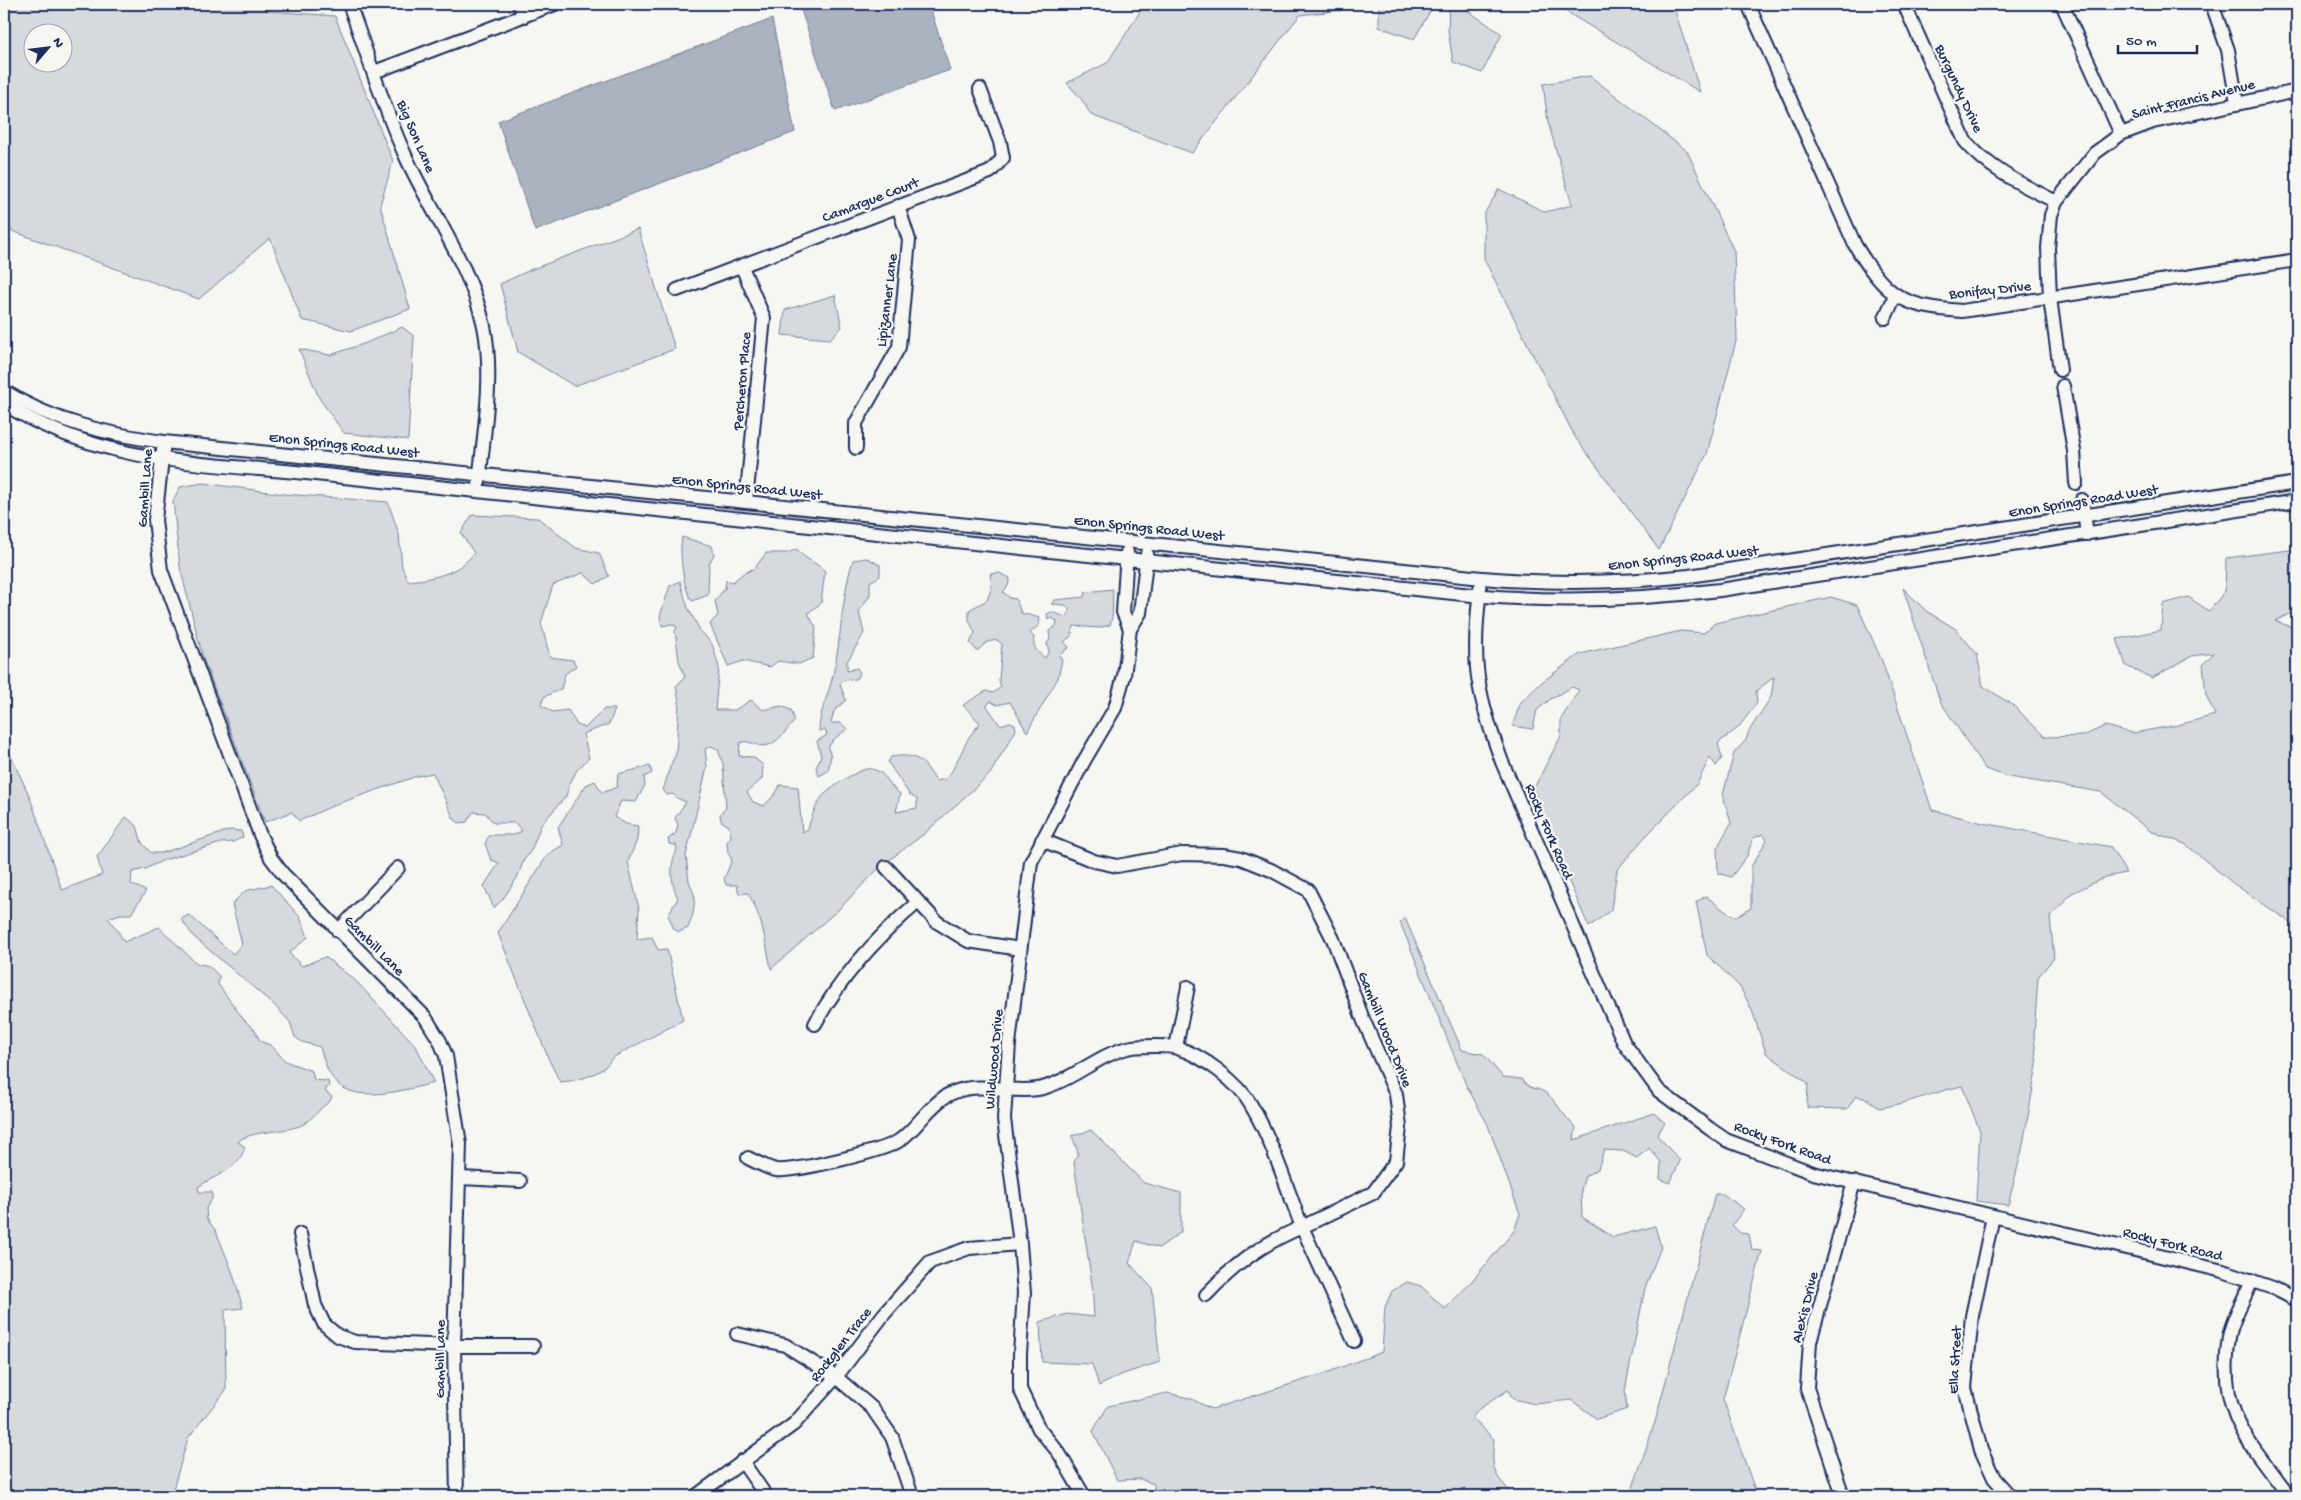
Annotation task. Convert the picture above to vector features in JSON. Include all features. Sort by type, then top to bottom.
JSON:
[{"type":"street","name":"Big Son Lane","points":[[349,4],[405,155],[466,275],[484,324],[488,349],[478,492]]},
{"type":"street","points":[[374,72],[522,10],[555,4]]},
{"type":"street","name":"Bonifay Drive","points":[[1748,4],[1854,245],[1873,274],[1895,296],[1932,309],[1962,311],[2297,260]]},
{"type":"street","name":"Burgundy Drive","points":[[1904,4],[1965,141],[1977,155],[2003,174],[2056,202]]},
{"type":"street","points":[[2062,4],[2121,134]]},
{"type":"street","points":[[2212,4],[2228,50],[2237,103]]},
{"type":"street","name":"Camargue Court","points":[[677,290],[990,172],[1003,158],[1000,142],[980,89]]},
{"type":"street","name":"Saint Francis Avenue","points":[[2060,370],[2050,298],[2048,248],[2052,215],[2056,202],[2095,153],[2121,134],[2153,122],[2297,91]]},
{"type":"street","name":"Lipizanner Lane","points":[[856,448],[856,423],[899,347],[909,240],[898,206]]},
{"type":"street","name":"Percheron Place","points":[[742,267],[764,318],[746,502]]},
{"type":"street","points":[[1885,318],[1895,296]]},
{"type":"street","points":[[2063,386],[2074,451],[2076,483]]},
{"type":"street","name":"Enon Springs Road West","points":[[4,391],[43,412],[83,427],[164,442],[1482,578],[1573,583],[1643,581],[1689,576],[2297,483]]},
{"type":"street","points":[[4,404],[37,424],[80,441],[110,450],[161,461],[1479,596],[1568,601],[1650,598],[1720,590],[2297,501]]},
{"type":"street","name":"Gambill Lane","points":[[164,442],[156,520],[161,570],[239,780],[271,858],[283,874],[338,931],[425,1017],[442,1044],[450,1074],[458,1135],[460,1178],[454,1346],[456,1496]]},
{"type":"street","points":[[2082,500],[2087,534]]},
{"type":"street","name":"Wildwood Drive","points":[[1128,542],[1123,612],[1130,629]]},
{"type":"street","name":"Wildwood Drive","points":[[1084,1496],[1059,1453],[1039,1429],[1020,1389],[1020,1354],[1024,1297],[1020,1244],[1006,1148],[1004,1119],[1006,1089],[1030,869],[1042,840],[1115,708],[1124,676],[1130,629],[1140,613],[1149,544]]},
{"type":"street","name":"Rocky Fork Road","points":[[1482,578],[1477,621],[1478,675],[1486,717],[1502,762],[1624,1043],[1659,1091],[1726,1140],[1813,1172],[2252,1280],[2297,1300]]},
{"type":"street","name":"Gambill Wood Drive","points":[[1042,840],[1094,861],[1116,866],[1182,854],[1224,855],[1241,858],[1271,870],[1308,890],[1333,939],[1363,1019],[1396,1094],[1400,1127],[1396,1161],[1373,1193],[1271,1240],[1229,1270],[1206,1295]]},
{"type":"street","points":[[886,867],[937,922],[968,941],[1020,949]]},
{"type":"street","points":[[338,931],[398,868]]},
{"type":"street","points":[[815,1024],[824,1007],[862,955],[918,902]]},
{"type":"street","points":[[1176,1047],[1188,987]]},
{"type":"street","points":[[748,1158],[775,1170],[810,1168],[884,1148],[898,1141],[912,1130],[926,1111],[948,1095],[964,1089],[980,1086],[1025,1090],[1046,1087],[1098,1059],[1132,1047],[1176,1047],[1201,1059],[1222,1073],[1251,1103],[1302,1227],[1354,1341]]},
{"type":"street","points":[[460,1178],[520,1181]]},
{"type":"street","name":"Alexis Drive","points":[[1843,1496],[1807,1388],[1810,1342],[1854,1182]]},
{"type":"street","name":"Ella Street","points":[[1993,1216],[1972,1316],[1965,1388],[1981,1450],[1994,1478],[2010,1496]]},
{"type":"street","points":[[300,1234],[315,1305],[324,1324],[338,1336],[355,1342],[454,1346],[533,1346]]},
{"type":"street","name":"Rockglen Trace","points":[[696,1496],[794,1424],[836,1377],[884,1314],[930,1262],[969,1248],[1020,1244]]},
{"type":"street","points":[[2252,1280],[2229,1336],[2226,1384],[2234,1416],[2249,1445],[2289,1496]]},
{"type":"street","points":[[736,1334],[785,1345],[836,1377],[872,1408],[892,1436],[912,1496]]},
{"type":"street","points":[[742,1461],[766,1496]]},
{"type":"shaded area","points":[[4,4],[265,4],[269,11],[335,16],[393,161],[380,205],[410,309],[351,331],[302,320],[270,238],[199,299],[4,228]]},
{"type":"shaded area","points":[[799,4],[929,4],[950,70],[835,111]]},
{"type":"shaded area","points":[[1145,4],[1343,4],[1343,10],[1300,15],[1192,153],[1091,115],[1082,100],[1067,83],[1107,63]]},
{"type":"shaded area","points":[[1379,4],[1430,4],[1432,8],[1414,39],[1379,27]]},
{"type":"shaded area","points":[[1449,4],[1458,4],[1502,34],[1482,73],[1453,62],[1448,30]]},
{"type":"shaded area","points":[[1553,4],[1673,4],[1700,92]]},
{"type":"shaded area","points":[[772,19],[795,132],[535,231],[498,121]]},
{"type":"shaded area","points":[[1590,76],[1687,151],[1734,251],[1737,337],[1707,454],[1659,550],[1575,437],[1484,259],[1484,214],[1499,189],[1545,212],[1572,205],[1548,122],[1543,84]]},
{"type":"shaded area","points":[[638,229],[675,349],[574,386],[518,352],[500,284],[530,270]]},
{"type":"shaded area","points":[[835,295],[842,327],[830,339],[782,335],[785,310]]},
{"type":"shaded area","points":[[402,327],[414,336],[408,440],[344,433],[319,398],[299,349],[330,355],[366,343]]},
{"type":"shaded area","points":[[203,483],[284,494],[388,502],[399,534],[402,567],[408,581],[435,577],[453,571],[468,560],[474,553],[461,533],[472,515],[538,518],[576,548],[599,553],[609,576],[595,584],[583,573],[553,585],[541,623],[550,657],[573,660],[576,666],[565,674],[561,689],[544,697],[541,705],[553,712],[568,710],[577,725],[585,728],[604,709],[615,709],[609,724],[583,734],[589,758],[577,770],[566,796],[541,825],[531,851],[524,860],[517,878],[503,899],[494,908],[484,886],[499,863],[491,860],[485,844],[489,835],[514,835],[522,831],[515,823],[494,823],[485,813],[473,812],[467,822],[459,823],[454,819],[433,773],[417,776],[337,804],[299,821],[292,812],[265,822],[203,658],[180,567],[173,501],[180,487]]},
{"type":"shaded area","points":[[682,537],[712,546],[714,554],[709,564],[708,595],[692,601],[686,588],[682,570]]},
{"type":"shaded area","points":[[797,549],[825,571],[821,603],[808,613],[816,628],[813,658],[799,664],[778,661],[770,667],[743,661],[728,666],[710,624],[718,615],[715,601],[725,588],[726,580],[733,582],[742,574],[755,568],[766,553],[787,553]]},
{"type":"shaded area","points":[[2297,549],[2297,610],[2275,621],[2297,629],[2297,927],[2234,884],[2185,844],[2150,831],[2101,792],[2009,777],[1985,769],[1940,701],[1903,588],[1926,611],[1956,629],[1977,654],[1983,686],[2014,706],[2045,737],[2083,736],[2105,726],[2133,733],[2178,725],[2215,715],[2206,695],[2203,664],[2214,653],[2192,656],[2152,678],[2126,666],[2117,639],[2161,630],[2163,604],[2188,597],[2209,611],[2225,591],[2226,558]]},
{"type":"shaded area","points":[[867,558],[880,565],[880,576],[870,582],[870,595],[859,612],[864,633],[847,662],[847,671],[857,668],[860,673],[856,679],[845,680],[840,685],[846,700],[834,711],[831,723],[841,723],[847,729],[833,740],[828,748],[831,756],[828,771],[819,776],[816,768],[821,756],[817,741],[827,735],[825,730],[819,731],[819,724],[836,660],[849,574],[853,560]]},
{"type":"shaded area","points":[[999,573],[1010,578],[1008,586],[1003,592],[1010,598],[1016,599],[1021,613],[1040,618],[1039,625],[1030,633],[1034,637],[1036,649],[1045,658],[1049,651],[1047,643],[1050,639],[1049,631],[1056,626],[1057,621],[1052,618],[1048,620],[1047,614],[1052,612],[1066,617],[1069,613],[1069,608],[1065,605],[1051,604],[1055,600],[1084,597],[1086,592],[1113,589],[1112,612],[1110,625],[1098,628],[1074,626],[1071,636],[1064,642],[1069,647],[1059,656],[1062,660],[1058,678],[1027,732],[1010,702],[997,705],[990,701],[987,706],[1000,725],[1010,722],[1015,724],[1016,730],[990,774],[924,834],[881,866],[839,909],[771,969],[763,930],[753,902],[748,893],[739,894],[737,885],[726,885],[724,879],[732,860],[728,853],[727,842],[731,837],[729,826],[721,821],[720,814],[726,808],[723,764],[718,749],[711,746],[705,749],[707,767],[686,856],[689,881],[695,897],[693,914],[688,928],[679,932],[674,929],[668,915],[678,898],[672,874],[674,856],[677,850],[676,845],[669,844],[668,839],[676,833],[678,825],[675,818],[686,802],[673,794],[667,795],[663,790],[676,755],[679,701],[676,686],[685,677],[679,661],[675,631],[677,627],[671,624],[662,626],[660,616],[670,586],[680,581],[688,608],[700,630],[712,644],[719,667],[715,710],[735,710],[751,700],[763,710],[781,706],[791,710],[795,721],[779,739],[764,746],[747,742],[740,743],[739,756],[753,757],[763,765],[762,779],[747,792],[753,802],[764,806],[776,793],[780,785],[798,787],[802,832],[808,829],[815,809],[826,793],[846,778],[867,769],[872,769],[885,776],[893,788],[900,794],[896,812],[917,808],[917,799],[909,794],[888,762],[891,757],[913,757],[923,763],[936,781],[945,779],[952,771],[969,737],[980,723],[963,705],[986,691],[993,693],[1001,687],[999,680],[1002,644],[997,640],[987,642],[977,651],[970,643],[975,633],[969,620],[969,610],[987,600],[992,587],[990,574]]},
{"type":"shaded area","points":[[1831,597],[1857,605],[1882,661],[1932,810],[1983,823],[2111,847],[2126,873],[2106,877],[2072,893],[2050,917],[2054,958],[2038,977],[2034,1036],[2037,1065],[2022,1150],[2008,1205],[1976,1201],[1980,1131],[1962,1086],[1900,1104],[1879,1108],[1867,1099],[1856,1096],[1847,1109],[1807,1108],[1808,1083],[1766,1053],[1752,1010],[1740,987],[1707,955],[1696,902],[1706,896],[1726,912],[1737,917],[1751,908],[1751,867],[1767,840],[1763,834],[1753,838],[1747,856],[1731,877],[1718,873],[1717,848],[1731,823],[1723,795],[1734,753],[1746,740],[1749,731],[1771,697],[1774,677],[1756,691],[1757,703],[1738,728],[1718,743],[1722,758],[1716,766],[1710,757],[1697,784],[1644,838],[1617,870],[1611,910],[1589,927],[1555,850],[1534,788],[1561,736],[1561,719],[1579,690],[1572,687],[1552,698],[1537,710],[1533,729],[1512,726],[1521,702],[1542,682],[1580,654],[1681,631],[1704,633],[1715,623]]},
{"type":"shaded area","points":[[4,741],[29,795],[62,890],[102,875],[97,857],[126,817],[137,826],[142,843],[151,853],[162,853],[230,830],[241,831],[243,837],[233,842],[221,843],[132,872],[131,884],[146,891],[131,914],[120,914],[108,918],[124,942],[159,927],[196,963],[209,966],[219,976],[218,984],[244,1020],[255,1030],[260,1041],[272,1046],[285,1061],[312,1071],[314,1080],[328,1081],[329,1085],[325,1091],[332,1097],[304,1124],[243,1138],[238,1142],[245,1147],[237,1162],[226,1171],[198,1187],[199,1192],[212,1192],[212,1199],[206,1208],[207,1219],[216,1231],[232,1271],[243,1308],[225,1310],[226,1390],[188,1438],[171,1496],[4,1496]]},
{"type":"shaded area","points":[[650,766],[652,773],[644,777],[645,785],[636,802],[621,801],[614,817],[626,824],[638,826],[637,840],[628,862],[639,909],[637,939],[652,937],[658,950],[667,949],[683,1020],[613,1058],[607,1065],[592,1075],[560,1082],[549,1060],[498,933],[548,854],[563,845],[558,827],[586,785],[595,781],[602,793],[617,787],[618,774]]},
{"type":"shaded area","points":[[271,885],[300,917],[308,937],[289,953],[302,966],[325,957],[356,981],[416,1046],[434,1083],[397,1091],[369,1094],[345,1089],[330,1075],[320,1047],[302,1042],[295,1037],[290,1022],[274,1005],[194,937],[181,919],[189,915],[233,954],[242,944],[232,904],[245,891]]},
{"type":"shaded area","points":[[1405,918],[1462,1050],[1483,1054],[1503,1077],[1521,1079],[1532,1088],[1547,1094],[1576,1127],[1574,1140],[1654,1113],[1665,1123],[1657,1135],[1680,1161],[1670,1183],[1660,1179],[1661,1162],[1649,1148],[1637,1158],[1623,1151],[1604,1150],[1598,1169],[1585,1176],[1581,1190],[1582,1217],[1613,1237],[1655,1226],[1661,1247],[1645,1288],[1625,1391],[1627,1409],[1597,1419],[1571,1400],[1535,1404],[1513,1399],[1508,1390],[1479,1409],[1472,1418],[1494,1439],[1493,1465],[1495,1471],[1514,1496],[1154,1496],[1154,1484],[1140,1479],[1117,1480],[1093,1431],[1108,1406],[1167,1393],[1189,1398],[1212,1409],[1323,1374],[1382,1352],[1385,1307],[1392,1291],[1407,1282],[1421,1286],[1445,1309],[1471,1282],[1514,1231],[1520,1214],[1488,1125],[1466,1085],[1400,922]]},
{"type":"shaded area","points":[[1091,1130],[1144,1183],[1181,1193],[1181,1232],[1159,1248],[1136,1241],[1129,1263],[1152,1288],[1160,1362],[1123,1374],[1099,1386],[1092,1364],[1042,1362],[1040,1322],[1067,1314],[1094,1317],[1092,1284],[1074,1163],[1078,1152],[1072,1136]]},
{"type":"shaded area","points":[[1715,1194],[1723,1194],[1744,1209],[1732,1225],[1740,1233],[1749,1234],[1752,1250],[1762,1251],[1723,1399],[1757,1496],[1630,1496],[1655,1422]]}]
